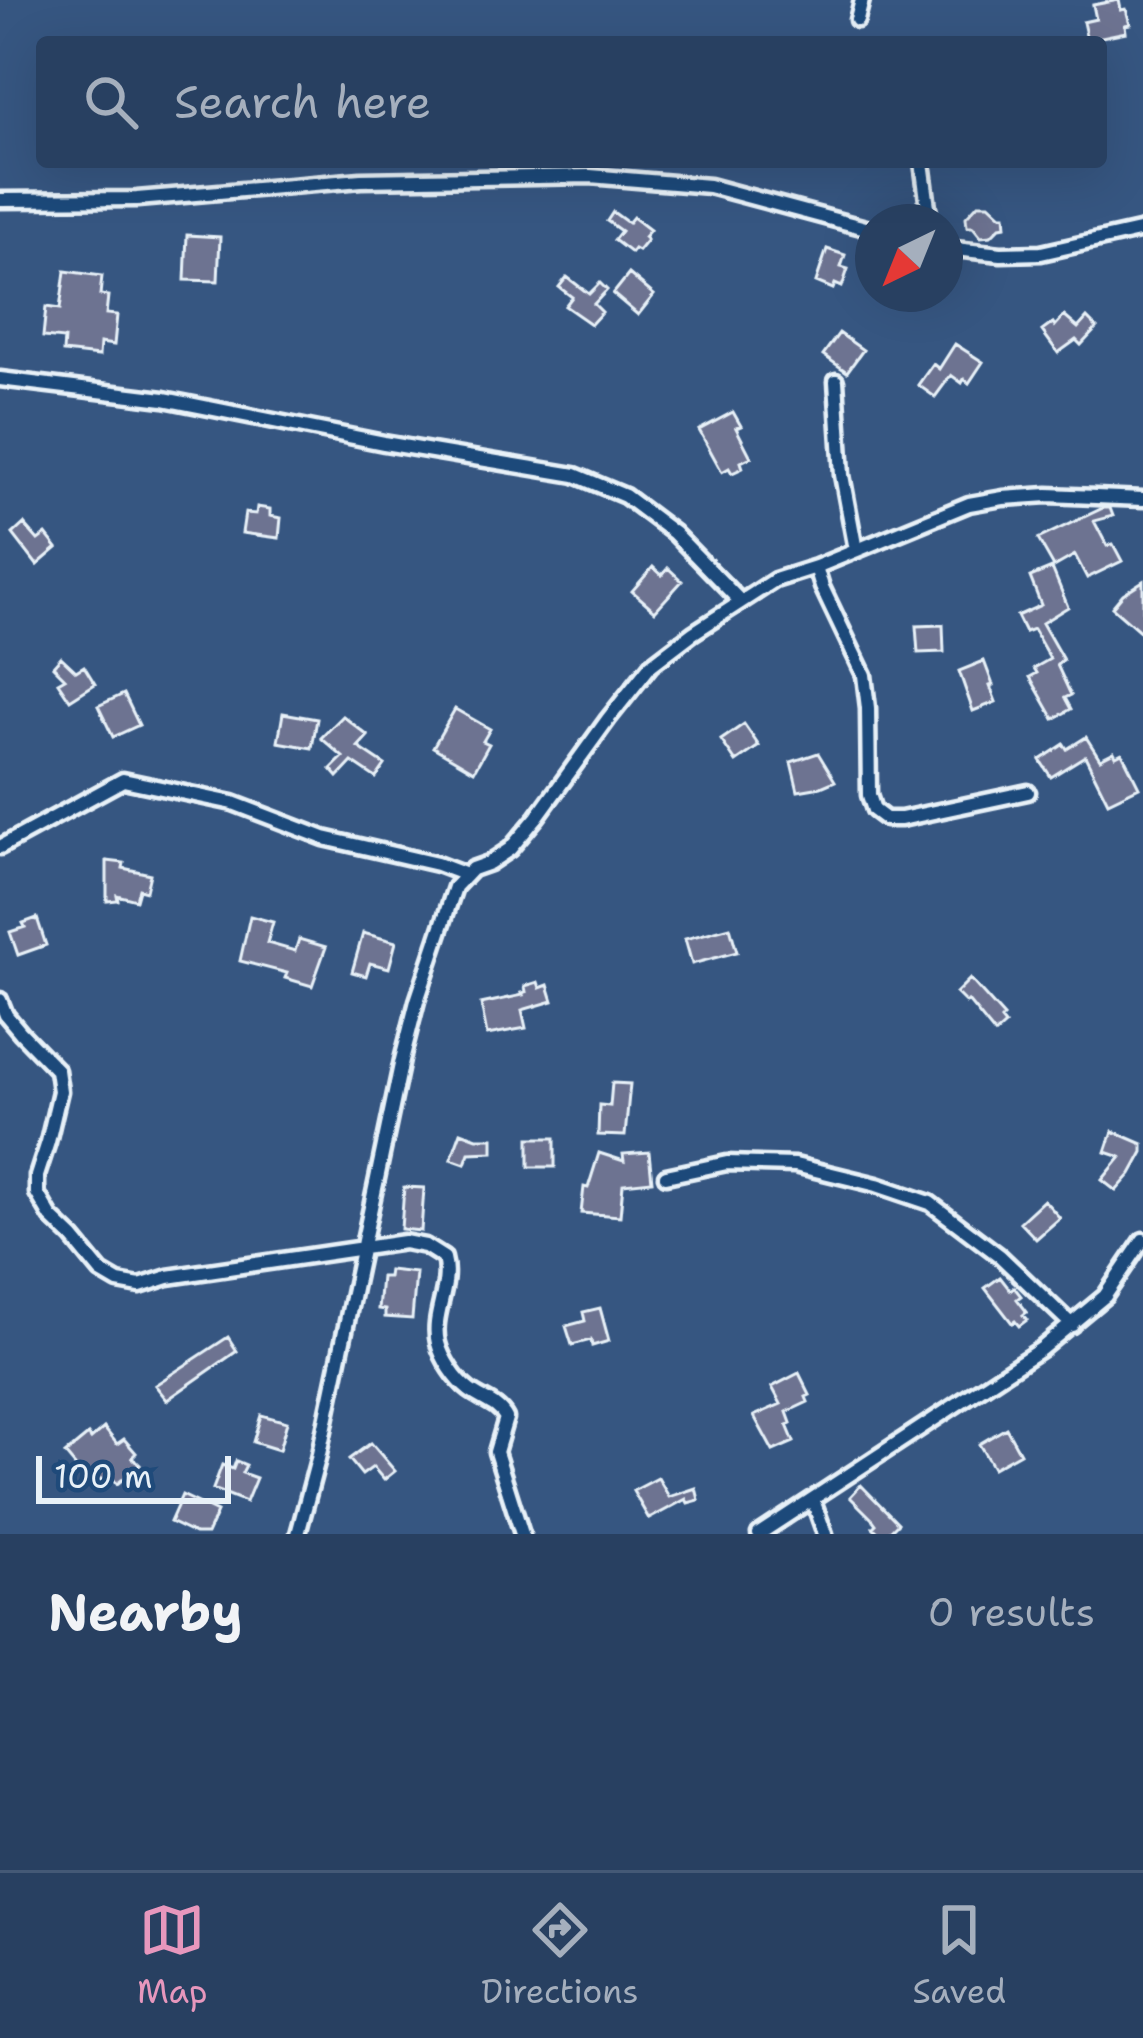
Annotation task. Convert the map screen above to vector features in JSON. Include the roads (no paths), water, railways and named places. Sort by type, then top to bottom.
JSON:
[{"type":"street","points":[[857,20],[862,0]]},
{"type":"street","points":[[923,168],[928,204]]},
{"type":"street","points":[[0,200],[137,200],[361,180],[590,176],[709,186],[855,225]]},
{"type":"street","points":[[963,250],[1041,254],[1143,230]]},
{"type":"street","points":[[0,379],[164,399],[574,475],[625,496],[674,533],[741,602]]},
{"type":"street","points":[[836,381],[842,475],[856,550]]},
{"type":"street","points":[[298,1534],[417,1000],[455,887],[466,875],[510,849],[651,665],[775,580],[969,504],[1048,495],[1143,500]]},
{"type":"street","points":[[816,567],[864,675],[869,795],[874,811],[886,819],[901,819],[1028,792]]},
{"type":"street","points":[[0,847],[124,780],[233,803],[324,838],[466,875]]},
{"type":"street","points":[[0,1000],[21,1033],[57,1070],[60,1090],[37,1176],[37,1193],[51,1217],[100,1272],[140,1286],[168,1277],[404,1241],[425,1246],[444,1258],[448,1272],[436,1339],[458,1379],[502,1410],[506,1418],[496,1453],[522,1534]]},
{"type":"street","points":[[666,1176],[727,1163],[795,1165],[877,1184],[930,1204],[1000,1256],[1072,1325]]},
{"type":"street","points":[[759,1534],[994,1382],[1072,1325],[1105,1296],[1143,1240]]},
{"type":"street","points":[[813,1500],[825,1534]]}]
